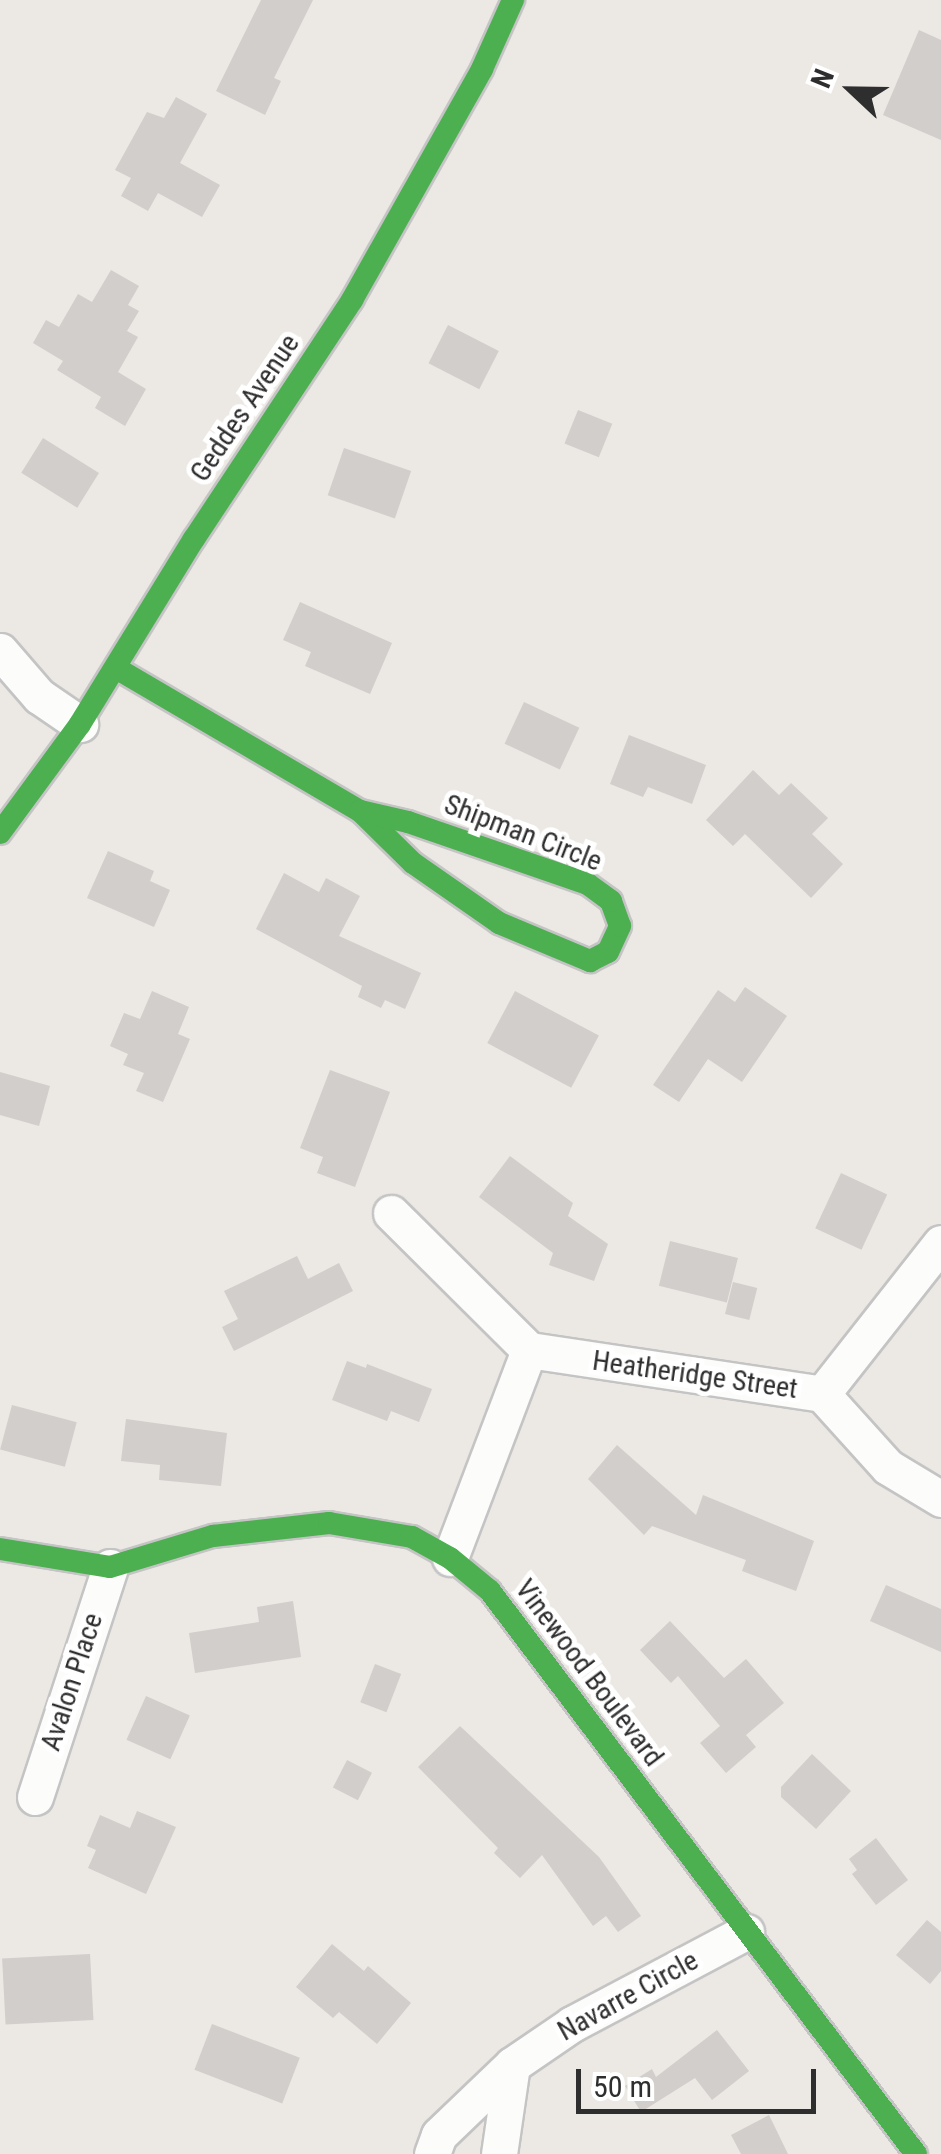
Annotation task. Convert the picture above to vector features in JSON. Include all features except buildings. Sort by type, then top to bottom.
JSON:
[{"type":"street","name":"Geddes Avenue","points":[[0,833],[80,724],[194,538],[352,300],[482,69],[513,0]]},
{"type":"street","points":[[0,651],[39,696],[80,724]]},
{"type":"street","name":"Shipman Circle","points":[[116,668],[360,811],[413,863],[499,923],[590,961],[608,952],[620,926],[610,901],[588,884],[408,822],[360,811]]},
{"type":"street","points":[[390,1213],[528,1350],[450,1558]]},
{"type":"street","points":[[822,1394],[941,1242]]},
{"type":"street","name":"Heatheridge Street","points":[[528,1350],[822,1394],[888,1467],[941,1499]]},
{"type":"street","name":"Vinewood Boulevard","points":[[0,1549],[110,1567],[213,1536],[329,1523],[373,1527],[412,1538],[450,1558],[490,1592],[916,2154]]},
{"type":"street","name":"Avalon Place","points":[[35,1797],[110,1567]]},
{"type":"street","name":"Navarre Circle","points":[[432,2154],[440,2135],[512,2064],[572,2024],[746,1932]]},
{"type":"street","points":[[499,2154],[512,2064]]},
{"type":"traffic: fast","points":[[0,833],[80,724],[194,539],[352,300],[482,69],[513,0]]},
{"type":"traffic: fast","points":[[116,668],[360,811],[413,863],[499,923],[590,961],[608,952],[620,926],[611,901],[588,884],[408,822],[360,811]]},
{"type":"traffic: fast","points":[[0,1549],[110,1567],[213,1536],[329,1523],[412,1537],[450,1558],[490,1591],[916,2154]]}]
